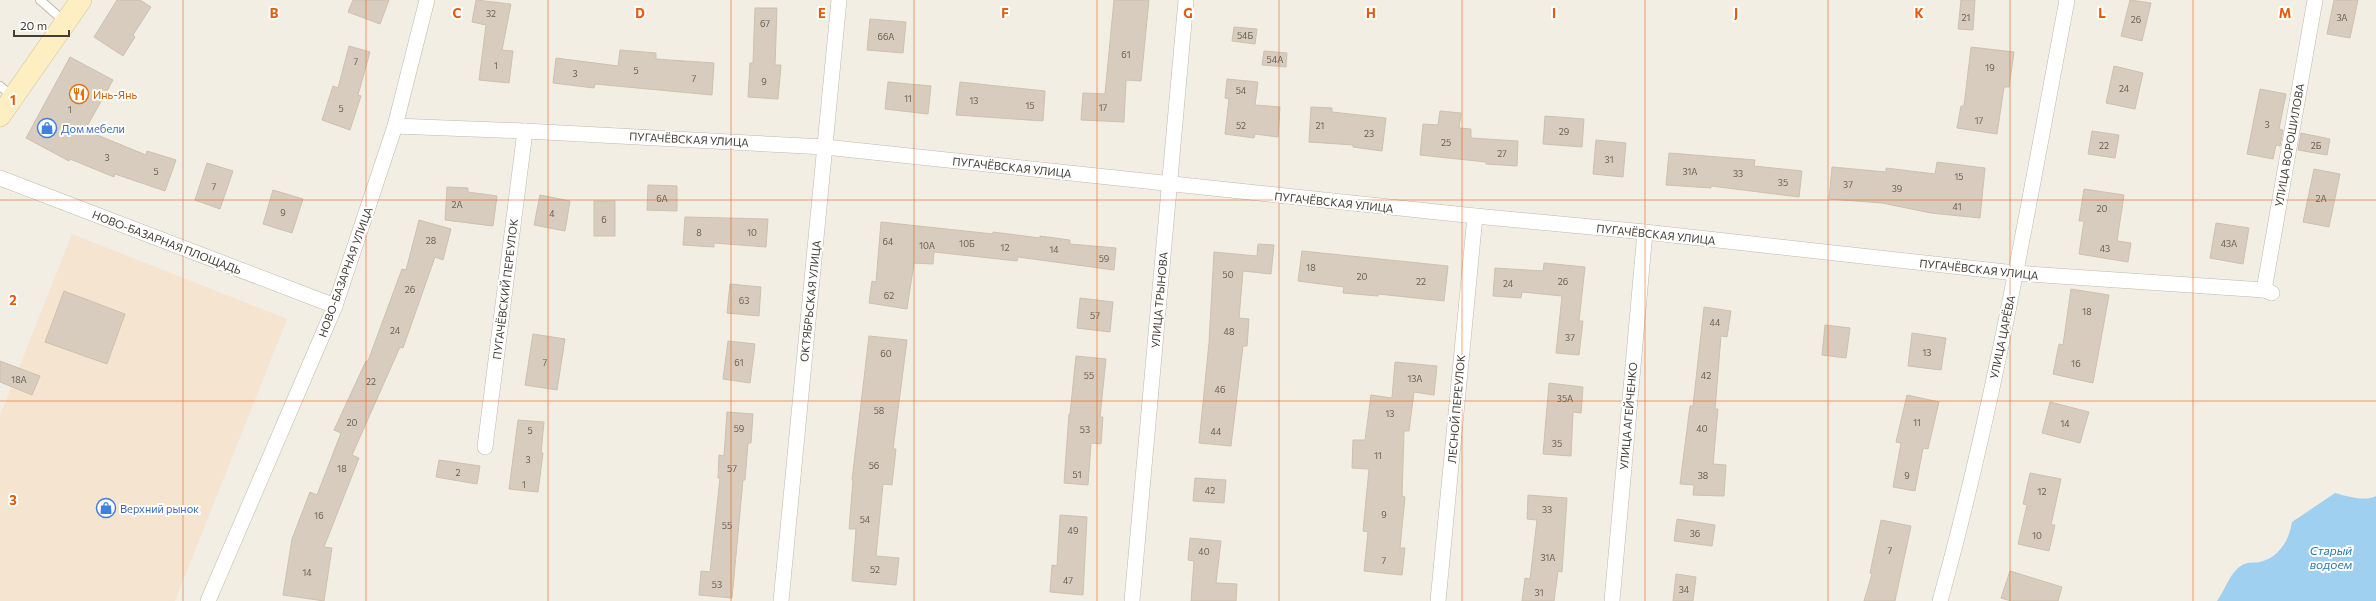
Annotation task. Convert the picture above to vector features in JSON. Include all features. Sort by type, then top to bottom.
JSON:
[{"type":"street","points":[[0,116],[7,92],[65,22],[81,0]]},
{"type":"street","name":"НОВО-БАЗАРНАЯ УЛИЦА","points":[[208,601],[335,306],[395,126],[427,0]]},
{"type":"street","name":"ОКТЯБРЬСКАЯ УЛИЦА","points":[[781,601],[839,0]]},
{"type":"street","name":"УЛИЦА ТРЫНОВА","points":[[1132,601],[1186,0]]},
{"type":"street","name":"УЛИЦА ЦАРЁВА","points":[[1940,601],[1963,519],[2015,274],[2067,0]]},
{"type":"street","name":"УЛИЦА ВОРОШИЛОВА","points":[[2268,291],[2315,0]]},
{"type":"street","name":"ПУГАЧЁВСКАЯ УЛИЦА","points":[[395,126],[525,131],[825,147],[1169,185],[1645,232],[2015,274],[2268,291]]},
{"type":"street","name":"ПУГАЧЁВСКИЙ ПЕРЕУЛОК","points":[[485,447],[525,131]]},
{"type":"street","name":"НОВО-БАЗАРНАЯ ПЛОЩАДЬ","points":[[0,178],[335,306]]},
{"type":"street","name":"ЛЕСНОЙ ПЕРЕУЛОК","points":[[1438,601],[1475,216]]},
{"type":"street","name":"УЛИЦА АГЕЙЧЕНКО","points":[[1612,601],[1645,232]]},
{"type":"lane","points":[[40,0],[65,22]]},
{"type":"shaded area","name":"Верхний рынок","points":[[72,234],[287,319],[175,601],[0,601],[0,416]]},
{"type":"water","name":"Старый водоем","points":[[2335,493],[2361,498],[2372,498],[2376,496],[2376,601],[2217,601],[2239,567],[2246,563],[2267,560],[2273,556],[2286,541],[2292,522]]},
{"type":"building","points":[[117,0],[140,0],[151,7],[133,35],[135,37],[123,56],[94,37]]},
{"type":"building","points":[[353,0],[389,0],[380,24],[348,12]]},
{"type":"building","points":[[476,0],[511,4],[502,50],[513,51],[509,83],[479,80],[486,25],[472,22]]},
{"type":"building","points":[[1114,0],[1149,0],[1141,81],[1126,80],[1124,122],[1081,120],[1083,93],[1105,94]]},
{"type":"building","points":[[1961,0],[1975,0],[1973,30],[1958,29]]},
{"type":"building","points":[[2130,0],[2151,3],[2142,41],[2121,36]]},
{"type":"building","points":[[2334,0],[2358,0],[2350,38],[2327,34]]},
{"type":"building","points":[[755,8],[777,8],[775,65],[781,65],[778,99],[748,97],[750,63],[753,63]]},
{"type":"building","points":[[870,19],[906,22],[903,53],[867,50]]},
{"type":"building","points":[[1234,27],[1257,29],[1255,44],[1232,41]]},
{"type":"building","points":[[349,46],[370,52],[358,95],[361,96],[350,130],[322,120],[333,86],[338,88]]},
{"type":"building","points":[[1971,47],[2014,52],[2009,87],[2004,87],[1997,134],[1957,128],[1961,106],[1964,106]]},
{"type":"building","points":[[620,50],[656,53],[656,59],[714,63],[712,95],[595,84],[594,88],[553,83],[556,58],[618,66]]},
{"type":"building","points":[[1264,51],[1287,53],[1286,67],[1262,65]]},
{"type":"building","points":[[70,57],[113,80],[85,130],[146,155],[147,151],[176,160],[165,191],[115,174],[114,177],[70,159],[69,161],[26,138]]},
{"type":"building","points":[[2114,66],[2143,73],[2135,109],[2106,103]]},
{"type":"building","points":[[1227,79],[1258,82],[1255,105],[1280,107],[1278,137],[1255,134],[1254,138],[1225,134],[1229,99],[1225,98]]},
{"type":"building","points":[[888,82],[931,86],[928,114],[885,109]]},
{"type":"building","points":[[960,82],[1045,91],[1043,121],[956,115]]},
{"type":"building","points":[[2260,89],[2286,94],[2279,129],[2283,130],[2280,146],[2276,145],[2273,159],[2247,154]]},
{"type":"building","points":[[1311,107],[1332,108],[1332,112],[1386,118],[1382,151],[1353,147],[1353,145],[1309,142]]},
{"type":"building","points":[[1440,111],[1461,113],[1459,128],[1471,129],[1471,138],[1518,141],[1517,166],[1486,164],[1486,162],[1420,155],[1423,124],[1438,125]]},
{"type":"building","points":[[1545,116],[1584,119],[1582,147],[1543,144]]},
{"type":"building","points":[[2092,131],[2119,135],[2115,158],[2088,154]]},
{"type":"building","points":[[2301,133],[2330,139],[2327,155],[2298,150]]},
{"type":"building","points":[[1596,140],[1626,143],[1623,177],[1593,174]]},
{"type":"building","points":[[1669,153],[1755,160],[1754,166],[1802,171],[1799,197],[1711,186],[1711,188],[1666,185]]},
{"type":"building","points":[[1937,162],[1985,168],[1980,218],[1931,213],[1882,203],[1829,199],[1832,167],[1886,172],[1886,168],[1935,174]]},
{"type":"building","points":[[207,163],[233,171],[220,209],[195,200]]},
{"type":"building","points":[[2314,169],[2340,174],[2329,227],[2303,222]]},
{"type":"building","points":[[648,185],[677,186],[677,211],[647,210]]},
{"type":"building","points":[[447,187],[468,188],[468,192],[497,196],[493,226],[445,220]]},
{"type":"building","points":[[2084,189],[2124,195],[2117,241],[2131,243],[2128,262],[2079,254],[2084,221],[2079,221]]},
{"type":"building","points":[[273,190],[303,199],[292,233],[263,224]]},
{"type":"building","points":[[540,195],[570,201],[565,231],[534,225]]},
{"type":"building","points":[[594,201],[615,201],[615,236],[594,236]]},
{"type":"building","points":[[685,217],[768,219],[766,247],[714,243],[714,247],[683,245]]},
{"type":"building","points":[[419,220],[451,229],[443,260],[435,257],[403,348],[400,347],[352,455],[359,458],[324,547],[332,548],[324,601],[283,595],[292,539],[310,492],[317,495],[341,433],[334,430],[366,361],[368,361],[402,269],[406,270]]},
{"type":"building","points":[[881,222],[993,234],[993,232],[1040,238],[1040,236],[1070,240],[1070,244],[1116,248],[1114,270],[1018,257],[1017,261],[934,252],[933,264],[914,263],[907,309],[869,303],[872,281],[876,282]]},
{"type":"building","points":[[2216,223],[2249,228],[2243,264],[2210,258]]},
{"type":"building","points":[[1258,244],[1274,245],[1271,274],[1243,271],[1239,318],[1249,319],[1247,346],[1243,346],[1231,446],[1199,443],[1209,343],[1214,252],[1257,256]]},
{"type":"building","points":[[1302,251],[1448,266],[1444,301],[1378,294],[1378,296],[1343,293],[1344,287],[1298,281]]},
{"type":"building","points":[[1544,263],[1585,267],[1579,321],[1583,321],[1579,355],[1556,353],[1562,296],[1522,292],[1521,298],[1493,296],[1495,268],[1543,271]]},
{"type":"building","points":[[730,284],[761,287],[759,316],[727,313]]},
{"type":"building","points":[[2071,289],[2109,295],[2093,383],[2053,374],[2059,344],[2063,345]]},
{"type":"building","points":[[64,291],[125,314],[107,364],[45,342]]},
{"type":"building","points":[[1080,298],[1113,302],[1110,332],[1077,328]]},
{"type":"building","points":[[1704,307],[1731,311],[1727,337],[1721,336],[1715,409],[1718,409],[1713,464],[1726,465],[1724,496],[1693,495],[1694,485],[1680,484],[1690,406],[1693,406]]},
{"type":"building","points":[[1825,325],[1850,328],[1846,358],[1822,355]]},
{"type":"building","points":[[1912,333],[1946,338],[1941,370],[1908,366]]},
{"type":"building","points":[[533,334],[565,339],[557,390],[525,385]]},
{"type":"building","points":[[869,336],[907,340],[893,449],[896,449],[892,485],[883,484],[876,556],[899,558],[896,585],[852,581],[856,529],[849,529],[852,480]]},
{"type":"building","points":[[728,341],[755,344],[750,383],[723,379]]},
{"type":"building","points":[[1076,356],[1106,359],[1100,417],[1103,417],[1101,444],[1091,443],[1088,485],[1064,483],[1069,414]]},
{"type":"building","points":[[0,361],[40,376],[32,395],[0,382]]},
{"type":"building","points":[[1395,362],[1437,366],[1434,395],[1414,392],[1409,431],[1404,431],[1402,496],[1405,497],[1400,548],[1405,548],[1402,575],[1364,571],[1368,532],[1363,531],[1369,469],[1352,468],[1353,440],[1365,440],[1371,395],[1392,398]]},
{"type":"building","points":[[1549,383],[1583,387],[1581,413],[1573,412],[1571,456],[1543,454]]},
{"type":"building","points":[[1907,395],[1939,402],[1928,449],[1923,448],[1915,491],[1893,487],[1901,443],[1896,442]]},
{"type":"building","points":[[2050,402],[2089,412],[2080,443],[2042,433]]},
{"type":"building","points":[[727,412],[753,414],[751,443],[748,443],[745,480],[743,480],[732,598],[699,595],[701,571],[710,572],[720,478],[718,478],[719,455],[724,456]]},
{"type":"building","points":[[518,420],[544,422],[541,453],[543,453],[538,492],[509,489]]},
{"type":"building","points":[[439,460],[480,466],[477,484],[436,477]]},
{"type":"building","points":[[2030,473],[2061,479],[2051,525],[2055,525],[2049,551],[2018,544],[2027,505],[2023,504]]},
{"type":"building","points":[[1195,478],[1226,480],[1224,503],[1193,501]]},
{"type":"building","points":[[1528,495],[1567,498],[1562,572],[1558,571],[1554,601],[1522,601],[1525,578],[1530,579],[1537,520],[1527,519]]},
{"type":"building","points":[[1060,515],[1087,517],[1083,595],[1050,592],[1052,565],[1057,566]]},
{"type":"building","points":[[1677,519],[1715,525],[1712,546],[1674,541]]},
{"type":"building","points":[[1881,520],[1911,526],[1895,601],[1864,601],[1872,574],[1870,573]]},
{"type":"building","points":[[1190,538],[1221,541],[1216,583],[1237,584],[1236,601],[1191,601],[1194,561],[1188,560]]},
{"type":"building","points":[[2010,571],[2062,587],[2058,601],[2011,601],[2001,598]]},
{"type":"building","points":[[1676,574],[1696,577],[1693,601],[1673,601]]},
{"type":"place","name":"Инь-Янь","points":[[79,94]]},
{"type":"place","name":"Дом мебели","points":[[47,128]]},
{"type":"place","name":"Верхний рынок","points":[[106,508]]}]
